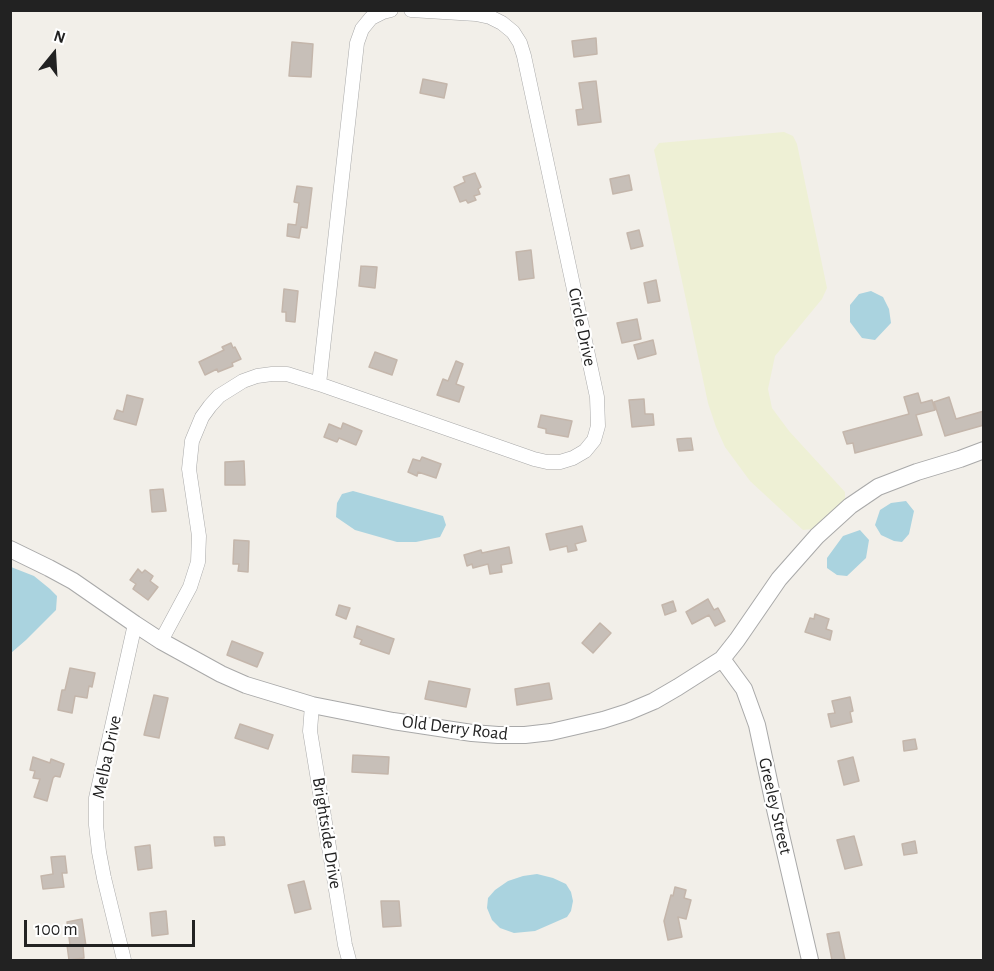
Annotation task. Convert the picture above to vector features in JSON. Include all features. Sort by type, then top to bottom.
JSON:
[{"type":"street","points":[[319,384],[357,43],[362,29],[371,18],[391,10]]},
{"type":"street","name":"Circle Drive","points":[[161,640],[190,588],[198,562],[199,536],[189,469],[192,441],[202,417],[219,396],[243,381],[257,376],[287,374],[547,462],[560,462],[573,458],[585,451],[594,440],[598,426],[597,397],[520,44],[513,32],[490,17],[411,10]]},
{"type":"street","name":"Old Derry Road","points":[[10,549],[73,581],[161,640],[221,674],[246,685],[312,705],[393,721],[472,733],[516,735],[551,732],[586,725],[628,712],[670,692],[722,658],[779,579],[817,536],[850,506],[878,487],[917,471],[984,450]]},
{"type":"street","name":"Melba Drive","points":[[124,960],[104,879],[96,825],[96,798],[135,624]]},
{"type":"street","name":"Greeley Street","points":[[722,658],[744,688],[757,725],[810,960]]},
{"type":"street","name":"Brightside Drive","points":[[312,705],[310,731],[349,960]]},
{"type":"green space","points":[[784,132],[793,136],[797,144],[827,288],[822,299],[775,356],[768,389],[772,408],[789,431],[845,492],[845,500],[812,529],[803,530],[750,481],[725,447],[716,427],[708,403],[654,150],[659,143]]},
{"type":"water","points":[[871,291],[883,297],[889,309],[891,323],[875,340],[862,338],[850,322],[850,305],[859,294]]},
{"type":"water","points":[[353,491],[443,516],[446,525],[440,537],[416,542],[397,542],[355,530],[336,517],[337,503],[342,494]]},
{"type":"water","points":[[906,501],[914,511],[909,534],[902,542],[881,535],[875,525],[880,510],[891,503]]},
{"type":"water","points":[[860,530],[869,540],[866,558],[847,576],[837,575],[827,568],[827,558],[843,536]]},
{"type":"water","points":[[11,567],[34,576],[57,596],[56,610],[11,653]]},
{"type":"water","points":[[537,874],[566,884],[573,901],[567,917],[535,931],[514,933],[500,928],[492,920],[487,908],[488,898],[508,881]]},
{"type":"building","points":[[596,38],[597,54],[574,57],[572,41]]},
{"type":"building","points":[[292,42],[313,44],[311,77],[289,76]]},
{"type":"building","points":[[423,79],[447,84],[444,98],[420,93]]},
{"type":"building","points":[[596,81],[601,122],[578,125],[576,110],[583,109],[579,83]]},
{"type":"building","points":[[475,173],[481,187],[478,189],[480,194],[474,196],[476,200],[468,203],[466,200],[460,202],[454,187],[465,182],[463,177]]},
{"type":"building","points":[[629,175],[632,190],[613,194],[610,179]]},
{"type":"building","points":[[297,186],[312,188],[307,228],[301,227],[299,238],[287,236],[288,224],[296,225],[299,203],[294,202]]},
{"type":"building","points":[[639,230],[643,246],[631,249],[627,233]]},
{"type":"building","points":[[531,250],[534,278],[519,280],[516,252]]},
{"type":"building","points":[[361,266],[377,267],[375,288],[359,286]]},
{"type":"building","points":[[656,280],[660,301],[648,303],[644,283]]},
{"type":"building","points":[[284,289],[298,291],[295,322],[286,321],[286,312],[282,312]]},
{"type":"building","points":[[637,319],[641,339],[622,343],[617,323]]},
{"type":"building","points":[[653,340],[656,354],[638,359],[634,345]]},
{"type":"building","points":[[231,343],[241,359],[232,363],[233,366],[218,372],[217,369],[205,375],[199,362],[224,350],[222,347]]},
{"type":"building","points":[[375,352],[397,360],[392,375],[369,367]]},
{"type":"building","points":[[456,361],[463,364],[456,384],[464,387],[459,402],[437,395],[443,379],[448,381]]},
{"type":"building","points":[[918,393],[921,403],[932,400],[935,410],[916,415],[922,435],[855,453],[853,443],[847,444],[843,432],[909,414],[904,397]]},
{"type":"building","points":[[127,395],[143,399],[136,425],[114,419],[117,410],[123,412]]},
{"type":"building","points":[[949,397],[956,419],[984,411],[984,425],[945,436],[934,402]]},
{"type":"building","points":[[644,399],[645,414],[653,414],[654,425],[632,427],[629,400]]},
{"type":"building","points":[[541,415],[572,421],[568,437],[546,433],[546,429],[538,427]]},
{"type":"building","points":[[343,423],[362,431],[356,445],[339,438],[337,442],[324,437],[329,424],[341,429]]},
{"type":"building","points":[[691,438],[693,450],[679,451],[677,439]]},
{"type":"building","points":[[422,457],[441,464],[436,478],[418,472],[417,476],[408,472],[413,459],[420,461]]},
{"type":"building","points":[[244,461],[245,485],[225,485],[225,462]]},
{"type":"building","points":[[163,489],[166,511],[152,512],[150,490]]},
{"type":"building","points":[[582,526],[586,541],[575,544],[577,550],[568,552],[567,546],[550,550],[546,534]]},
{"type":"building","points":[[234,540],[249,541],[248,572],[238,571],[239,564],[233,564]]},
{"type":"building","points":[[509,547],[512,563],[501,565],[502,572],[490,574],[488,564],[473,568],[472,564],[467,566],[464,555],[481,550],[482,553]]},
{"type":"building","points":[[138,569],[142,573],[145,570],[153,576],[150,581],[158,587],[148,600],[133,589],[136,584],[130,580]]},
{"type":"building","points":[[708,599],[714,610],[718,608],[725,621],[715,626],[709,615],[692,624],[686,612]]},
{"type":"building","points":[[673,601],[676,611],[665,615],[662,605]]},
{"type":"building","points":[[339,605],[350,608],[346,619],[336,615]]},
{"type":"building","points":[[815,614],[829,619],[826,629],[832,631],[830,640],[805,632],[810,618],[814,619]]},
{"type":"building","points":[[600,623],[611,633],[593,653],[582,643]]},
{"type":"building","points":[[357,626],[394,639],[389,654],[360,644],[362,640],[354,637]]},
{"type":"building","points":[[232,641],[263,653],[257,667],[227,655]]},
{"type":"building","points":[[70,668],[95,673],[87,698],[75,696],[72,713],[58,710]]},
{"type":"building","points":[[429,681],[470,689],[466,707],[425,699]]},
{"type":"building","points":[[549,683],[552,699],[517,705],[515,689]]},
{"type":"building","points":[[154,695],[168,698],[159,738],[144,735]]},
{"type":"building","points":[[850,697],[853,711],[850,712],[852,722],[831,727],[828,714],[835,713],[832,701]]},
{"type":"building","points":[[240,724],[273,735],[268,749],[235,738]]},
{"type":"building","points":[[915,739],[917,749],[904,751],[903,741]]},
{"type":"building","points":[[353,755],[389,757],[388,774],[352,772]]},
{"type":"building","points":[[33,757],[50,763],[51,759],[64,764],[60,777],[53,778],[47,801],[34,797],[40,779],[33,778],[35,771],[30,770]]},
{"type":"building","points":[[853,757],[859,781],[844,785],[838,761]]},
{"type":"building","points":[[854,836],[862,865],[845,869],[837,840]]},
{"type":"building","points":[[214,837],[224,837],[225,845],[215,846]]},
{"type":"building","points":[[915,841],[917,853],[904,855],[902,844]]},
{"type":"building","points":[[150,845],[152,868],[138,870],[135,847]]},
{"type":"building","points":[[65,856],[67,873],[62,873],[64,887],[43,889],[41,876],[53,874],[51,857]]},
{"type":"building","points":[[304,881],[311,909],[295,913],[288,885]]},
{"type":"building","points":[[675,887],[686,890],[684,898],[691,900],[686,919],[678,917],[682,937],[668,940],[664,921]]},
{"type":"building","points":[[381,901],[399,901],[401,926],[383,927]]},
{"type":"building","points":[[166,911],[168,934],[152,936],[150,913]]},
{"type":"building","points":[[82,919],[86,946],[83,946],[84,958],[69,960],[67,922]]},
{"type":"building","points":[[839,932],[845,960],[832,960],[827,934]]}]
